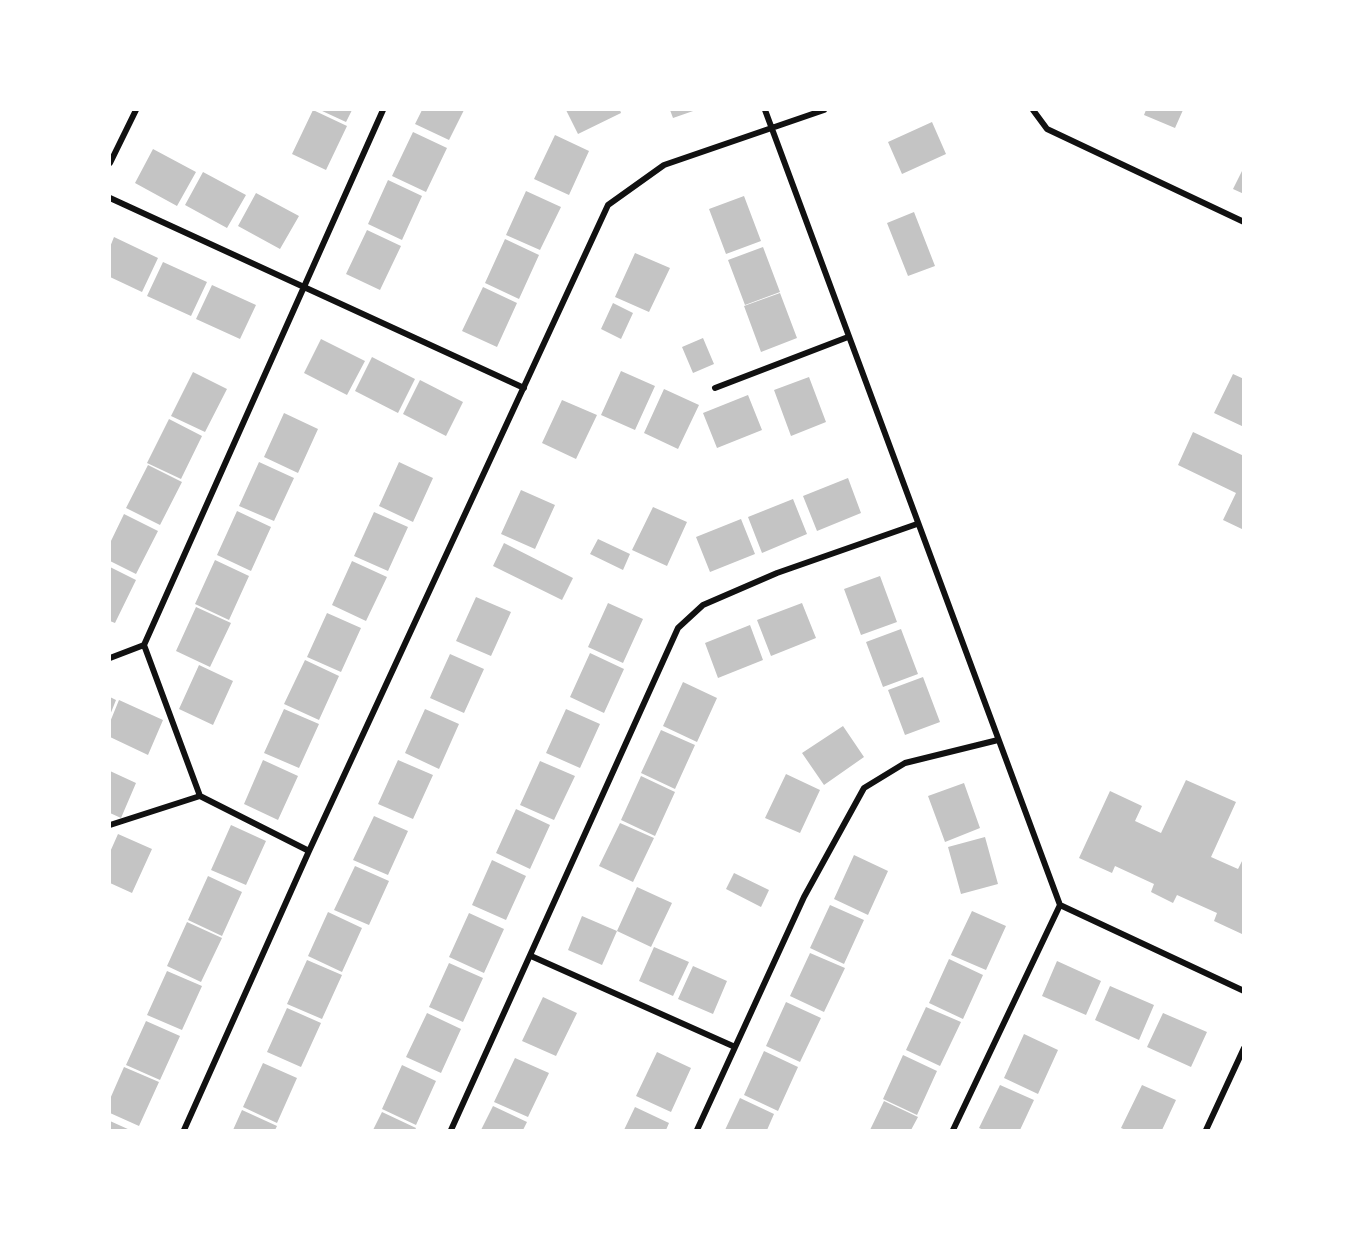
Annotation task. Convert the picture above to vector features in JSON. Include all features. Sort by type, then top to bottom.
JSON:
[{"type":"street","points":[[110,162],[135,110]]},
{"type":"street","points":[[309,851],[200,796],[144,645],[383,110]]},
{"type":"street","points":[[765,110],[1060,905],[1244,990]]},
{"type":"street","points":[[184,1131],[309,851],[608,204],[664,165],[824,110]]},
{"type":"street","points":[[1033,110],[1047,129],[1244,222]]},
{"type":"street","points":[[110,198],[524,388]]},
{"type":"street","points":[[715,388],[848,337]]},
{"type":"street","points":[[451,1131],[678,628],[703,604],[777,573],[917,524]]},
{"type":"street","points":[[110,658],[144,645]]},
{"type":"street","points":[[697,1131],[804,897],[864,788],[905,763],[998,740]]},
{"type":"street","points":[[110,825],[200,796]]},
{"type":"street","points":[[953,1131],[1060,905]]},
{"type":"street","points":[[531,956],[735,1047]]},
{"type":"street","points":[[1206,1131],[1244,1048]]},
{"type":"building","points":[[313,110],[347,126],[326,170],[292,154]]},
{"type":"building","points":[[320,110],[352,110],[346,122]]},
{"type":"building","points":[[422,110],[464,110],[449,140],[415,124]]},
{"type":"building","points":[[566,110],[620,110],[621,113],[578,134]]},
{"type":"building","points":[[670,110],[696,110],[673,118]]},
{"type":"building","points":[[1146,110],[1183,110],[1175,128],[1144,115]]},
{"type":"building","points":[[932,122],[946,154],[902,174],[888,142]]},
{"type":"building","points":[[413,132],[447,148],[426,192],[392,176]]},
{"type":"building","points":[[555,135],[589,151],[569,195],[534,179]]},
{"type":"building","points":[[153,149],[196,172],[177,206],[135,183]]},
{"type":"building","points":[[1244,167],[1244,194],[1233,189]]},
{"type":"building","points":[[203,172],[246,195],[227,228],[185,205]]},
{"type":"building","points":[[388,180],[422,196],[402,240],[368,224]]},
{"type":"building","points":[[526,191],[561,207],[540,250],[506,235]]},
{"type":"building","points":[[256,193],[299,216],[280,249],[238,226]]},
{"type":"building","points":[[744,196],[761,241],[726,254],[709,209]]},
{"type":"building","points":[[914,212],[935,266],[908,276],[887,223]]},
{"type":"building","points":[[367,230],[401,246],[380,290],[346,274]]},
{"type":"building","points":[[114,237],[158,258],[142,292],[110,277],[110,247]]},
{"type":"building","points":[[505,239],[539,255],[519,299],[485,283]]},
{"type":"building","points":[[763,247],[780,292],[745,305],[728,260]]},
{"type":"building","points":[[635,253],[670,268],[649,312],[615,297]]},
{"type":"building","points":[[163,262],[207,282],[191,316],[147,296]]},
{"type":"building","points":[[212,285],[256,305],[240,339],[196,319]]},
{"type":"building","points":[[483,287],[517,303],[497,347],[462,331]]},
{"type":"building","points":[[780,293],[797,338],[761,352],[744,306]]},
{"type":"building","points":[[613,303],[633,313],[621,339],[601,329]]},
{"type":"building","points":[[703,338],[714,364],[693,373],[682,347]]},
{"type":"building","points":[[321,339],[365,361],[347,395],[304,373]]},
{"type":"building","points":[[372,357],[415,379],[398,413],[355,391]]},
{"type":"building","points":[[621,371],[655,386],[635,430],[601,415]]},
{"type":"building","points":[[193,372],[227,389],[205,432],[171,416]]},
{"type":"building","points":[[1233,374],[1244,379],[1244,427],[1214,413]]},
{"type":"building","points":[[809,377],[826,422],[791,436],[774,390]]},
{"type":"building","points":[[420,380],[463,402],[446,436],[403,414]]},
{"type":"building","points":[[664,389],[699,405],[678,449],[644,433]]},
{"type":"building","points":[[748,395],[762,430],[717,448],[703,413]]},
{"type":"building","points":[[562,400],[597,415],[576,459],[542,443]]},
{"type":"building","points":[[284,413],[318,429],[298,473],[264,457]]},
{"type":"building","points":[[169,419],[202,436],[181,479],[147,463]]},
{"type":"building","points":[[1193,432],[1244,456],[1244,530],[1223,520],[1236,493],[1178,465]]},
{"type":"building","points":[[259,462],[294,478],[274,521],[239,506]]},
{"type":"building","points":[[399,462],[433,478],[413,522],[379,506]]},
{"type":"building","points":[[148,465],[182,482],[160,525],[126,508]]},
{"type":"building","points":[[848,478],[861,513],[817,531],[803,496]]},
{"type":"building","points":[[521,490],[555,505],[535,549],[501,534]]},
{"type":"building","points":[[793,499],[807,534],[762,553],[748,517]]},
{"type":"building","points":[[653,507],[687,522],[667,566],[632,550]]},
{"type":"building","points":[[237,511],[271,527],[251,571],[217,555]]},
{"type":"building","points":[[374,512],[408,527],[388,571],[354,556]]},
{"type":"building","points":[[124,514],[158,531],[136,574],[110,561],[110,543]]},
{"type":"building","points":[[741,519],[755,554],[710,572],[696,537]]},
{"type":"building","points":[[598,539],[630,554],[623,570],[590,554]]},
{"type":"building","points":[[504,543],[573,578],[562,600],[493,566]]},
{"type":"building","points":[[215,560],[249,576],[229,620],[195,604]]},
{"type":"building","points":[[352,561],[387,577],[366,621],[332,605]]},
{"type":"building","points":[[110,567],[136,580],[115,623],[110,621]]},
{"type":"building","points":[[880,576],[897,622],[861,635],[844,589]]},
{"type":"building","points":[[476,597],[511,612],[491,656],[456,641]]},
{"type":"building","points":[[608,603],[643,619],[623,663],[588,647]]},
{"type":"building","points":[[802,603],[816,638],[771,656],[757,620]]},
{"type":"building","points":[[196,607],[231,623],[210,667],[176,651]]},
{"type":"building","points":[[327,613],[361,628],[341,672],[307,657]]},
{"type":"building","points":[[750,625],[763,660],[718,678],[705,643]]},
{"type":"building","points":[[901,629],[918,674],[883,687],[866,642]]},
{"type":"building","points":[[590,653],[624,669],[604,713],[570,697]]},
{"type":"building","points":[[450,654],[484,669],[464,713],[430,698]]},
{"type":"building","points":[[305,660],[339,676],[319,720],[284,704]]},
{"type":"building","points":[[199,665],[233,681],[213,725],[179,709]]},
{"type":"building","points":[[923,677],[940,722],[905,735],[888,690]]},
{"type":"building","points":[[683,682],[717,698],[697,742],[663,726]]},
{"type":"building","points":[[110,697],[116,700],[110,715]]},
{"type":"building","points":[[119,700],[163,720],[148,755],[110,737],[110,722]]},
{"type":"building","points":[[284,709],[319,724],[299,768],[264,753]]},
{"type":"building","points":[[425,709],[459,724],[439,769],[405,753]]},
{"type":"building","points":[[566,709],[600,724],[580,768],[546,753]]},
{"type":"building","points":[[843,726],[864,757],[824,785],[802,753]]},
{"type":"building","points":[[661,730],[695,745],[675,789],[641,773]]},
{"type":"building","points":[[263,760],[298,776],[278,820],[244,804]]},
{"type":"building","points":[[398,760],[433,775],[413,819],[378,804]]},
{"type":"building","points":[[540,761],[575,776],[554,820],[520,805]]},
{"type":"building","points":[[110,771],[136,783],[121,818],[110,813]]},
{"type":"building","points":[[786,774],[820,790],[800,833],[765,818]]},
{"type":"building","points":[[641,776],[675,792],[655,836],[621,820]]},
{"type":"building","points":[[1186,780],[1236,802],[1211,857],[1238,869],[1244,857],[1244,930],[1242,934],[1214,921],[1217,913],[1177,895],[1173,903],[1151,892],[1154,884],[1115,866],[1112,873],[1079,858],[1110,791],[1142,806],[1135,821],[1161,833]]},
{"type":"building","points":[[964,783],[980,828],[945,842],[928,796]]},
{"type":"building","points":[[516,809],[550,825],[530,869],[496,853]]},
{"type":"building","points":[[374,816],[408,831],[388,875],[353,860]]},
{"type":"building","points":[[620,823],[654,838],[633,882],[599,866]]},
{"type":"building","points":[[231,825],[266,841],[246,885],[211,870]]},
{"type":"building","points":[[118,834],[152,849],[132,893],[110,883],[110,852]]},
{"type":"building","points":[[985,837],[998,884],[961,894],[948,847]]},
{"type":"building","points":[[854,855],[888,871],[868,915],[834,899]]},
{"type":"building","points":[[492,860],[526,876],[506,920],[472,905]]},
{"type":"building","points":[[355,866],[389,881],[369,925],[334,910]]},
{"type":"building","points":[[734,873],[769,890],[761,907],[726,889]]},
{"type":"building","points":[[208,876],[242,892],[222,936],[188,920]]},
{"type":"building","points":[[637,887],[672,903],[651,947],[617,931]]},
{"type":"building","points":[[830,905],[864,920],[844,964],[810,948]]},
{"type":"building","points":[[972,911],[1006,926],[986,970],[951,955]]},
{"type":"building","points":[[328,912],[362,928],[342,972],[308,956]]},
{"type":"building","points":[[469,913],[504,929],[484,973],[449,957]]},
{"type":"building","points":[[582,916],[617,931],[602,965],[568,950]]},
{"type":"building","points":[[187,922],[222,938],[201,982],[167,966]]},
{"type":"building","points":[[654,947],[689,962],[673,996],[639,981]]},
{"type":"building","points":[[810,953],[845,968],[824,1012],[790,996]]},
{"type":"building","points":[[949,959],[983,975],[963,1019],[929,1003]]},
{"type":"building","points":[[307,960],[342,975],[322,1019],[287,1004]]},
{"type":"building","points":[[1057,961],[1101,981],[1086,1015],[1042,996]]},
{"type":"building","points":[[449,963],[483,978],[463,1022],[429,1007]]},
{"type":"building","points":[[693,966],[727,981],[713,1014],[678,999]]},
{"type":"building","points":[[167,971],[202,986],[182,1030],[147,1015]]},
{"type":"building","points":[[1110,986],[1154,1005],[1139,1040],[1095,1020]]},
{"type":"building","points":[[543,997],[577,1013],[556,1056],[522,1041]]},
{"type":"building","points":[[786,1002],[821,1018],[800,1062],[766,1046]]},
{"type":"building","points":[[926,1007],[961,1022],[940,1066],[906,1050]]},
{"type":"building","points":[[287,1008],[321,1023],[301,1067],[267,1052]]},
{"type":"building","points":[[427,1013],[461,1029],[441,1073],[406,1057]]},
{"type":"building","points":[[1163,1013],[1207,1032],[1191,1067],[1147,1047]]},
{"type":"building","points":[[146,1021],[180,1036],[160,1080],[126,1065]]},
{"type":"building","points":[[1024,1034],[1058,1050],[1038,1094],[1004,1078]]},
{"type":"building","points":[[764,1051],[798,1067],[778,1111],[744,1095]]},
{"type":"building","points":[[657,1052],[691,1068],[671,1112],[636,1096]]},
{"type":"building","points":[[903,1055],[937,1071],[917,1115],[883,1099]]},
{"type":"building","points":[[515,1058],[549,1073],[528,1117],[494,1102]]},
{"type":"building","points":[[263,1063],[297,1078],[277,1123],[243,1107]]},
{"type":"building","points":[[402,1065],[436,1081],[416,1125],[382,1109]]},
{"type":"building","points":[[124,1067],[159,1082],[139,1126],[110,1113],[110,1099]]},
{"type":"building","points":[[1000,1085],[1034,1100],[1020,1130],[979,1128]]},
{"type":"building","points":[[1142,1085],[1176,1100],[1162,1130],[1121,1128]]},
{"type":"building","points":[[740,1098],[774,1114],[767,1130],[725,1130]]},
{"type":"building","points":[[884,1101],[918,1117],[911,1130],[870,1130]]},
{"type":"building","points":[[493,1106],[527,1122],[523,1130],[481,1130]]},
{"type":"building","points":[[635,1107],[669,1123],[666,1130],[624,1130]]},
{"type":"building","points":[[242,1110],[277,1126],[275,1130],[233,1130]]},
{"type":"building","points":[[382,1112],[416,1128],[415,1130],[373,1130]]},
{"type":"building","points":[[110,1121],[130,1130],[110,1130]]}]
